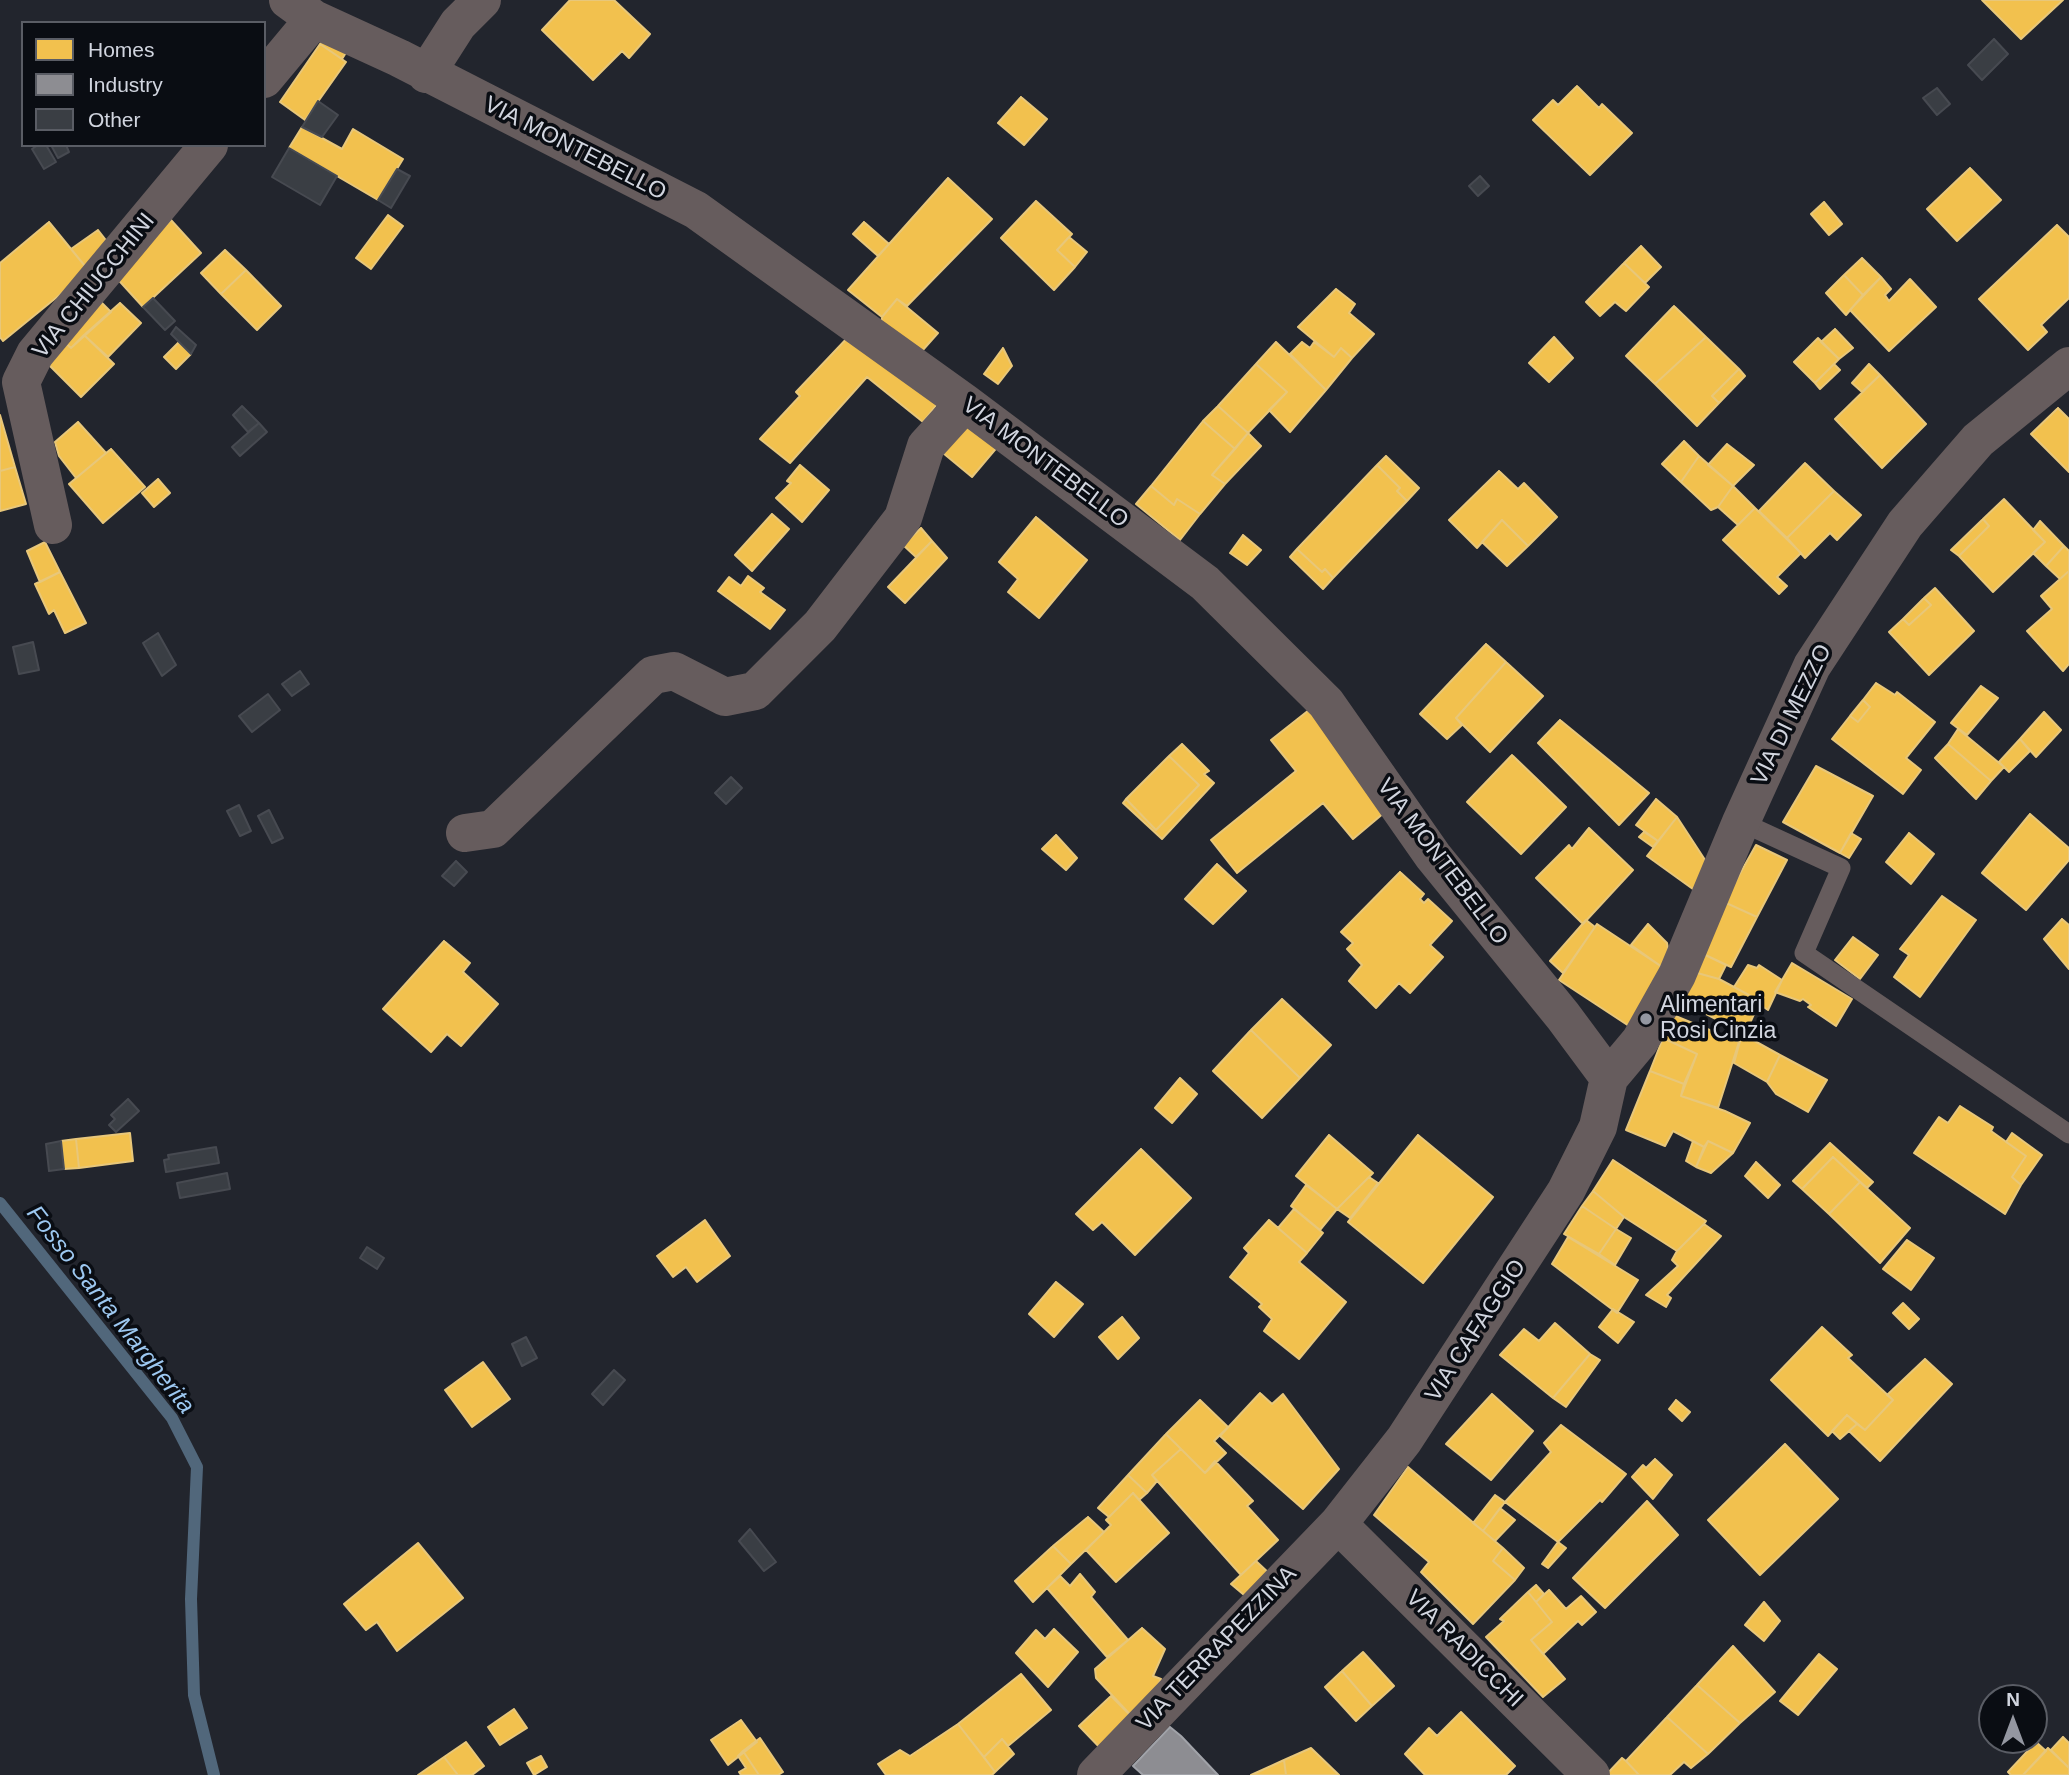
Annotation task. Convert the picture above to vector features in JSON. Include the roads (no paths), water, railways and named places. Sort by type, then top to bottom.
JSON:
[{"type":"street","points":[[426,74],[458,24],[482,0]]},
{"type":"street","points":[[266,75],[301,10]]},
{"type":"street","name":"VIA MONTEBELLO","points":[[301,10],[696,210],[965,403],[1205,583],[1326,703],[1433,856],[1563,1016],[1609,1078]]},
{"type":"street","name":"VIA CHIUCCHINI","points":[[53,525],[22,382],[35,355],[207,147]]},
{"type":"street","name":"VIA DI MEZZO","points":[[1609,1078],[1640,1041],[1677,975],[1741,822],[1812,666],[1905,524],[1978,440],[2069,366]]},
{"type":"street","points":[[465,833],[493,829],[653,675],[674,671],[725,697],[755,691],[820,626],[903,519],[926,446],[965,403]]},
{"type":"street","name":"VIA CAFAGGIO","points":[[1338,1524],[1404,1440],[1566,1191],[1598,1128],[1609,1078]]},
{"type":"street","name":"VIA TERRAPEZZINA","points":[[1096,1775],[1338,1524]]},
{"type":"street","name":"VIA RADICCHI","points":[[1338,1524],[1591,1775]]},
{"type":"lane","points":[[1741,822],[1841,869],[1804,953],[2069,1134]]},
{"type":"waterway","name":"Fosso Santa Margherita","points":[[0,1203],[172,1418],[197,1467],[191,1599],[194,1695],[214,1775]]},
{"type":"place","name":"Alimentari Rosi Cinzia","points":[[1646,1019]]}]
